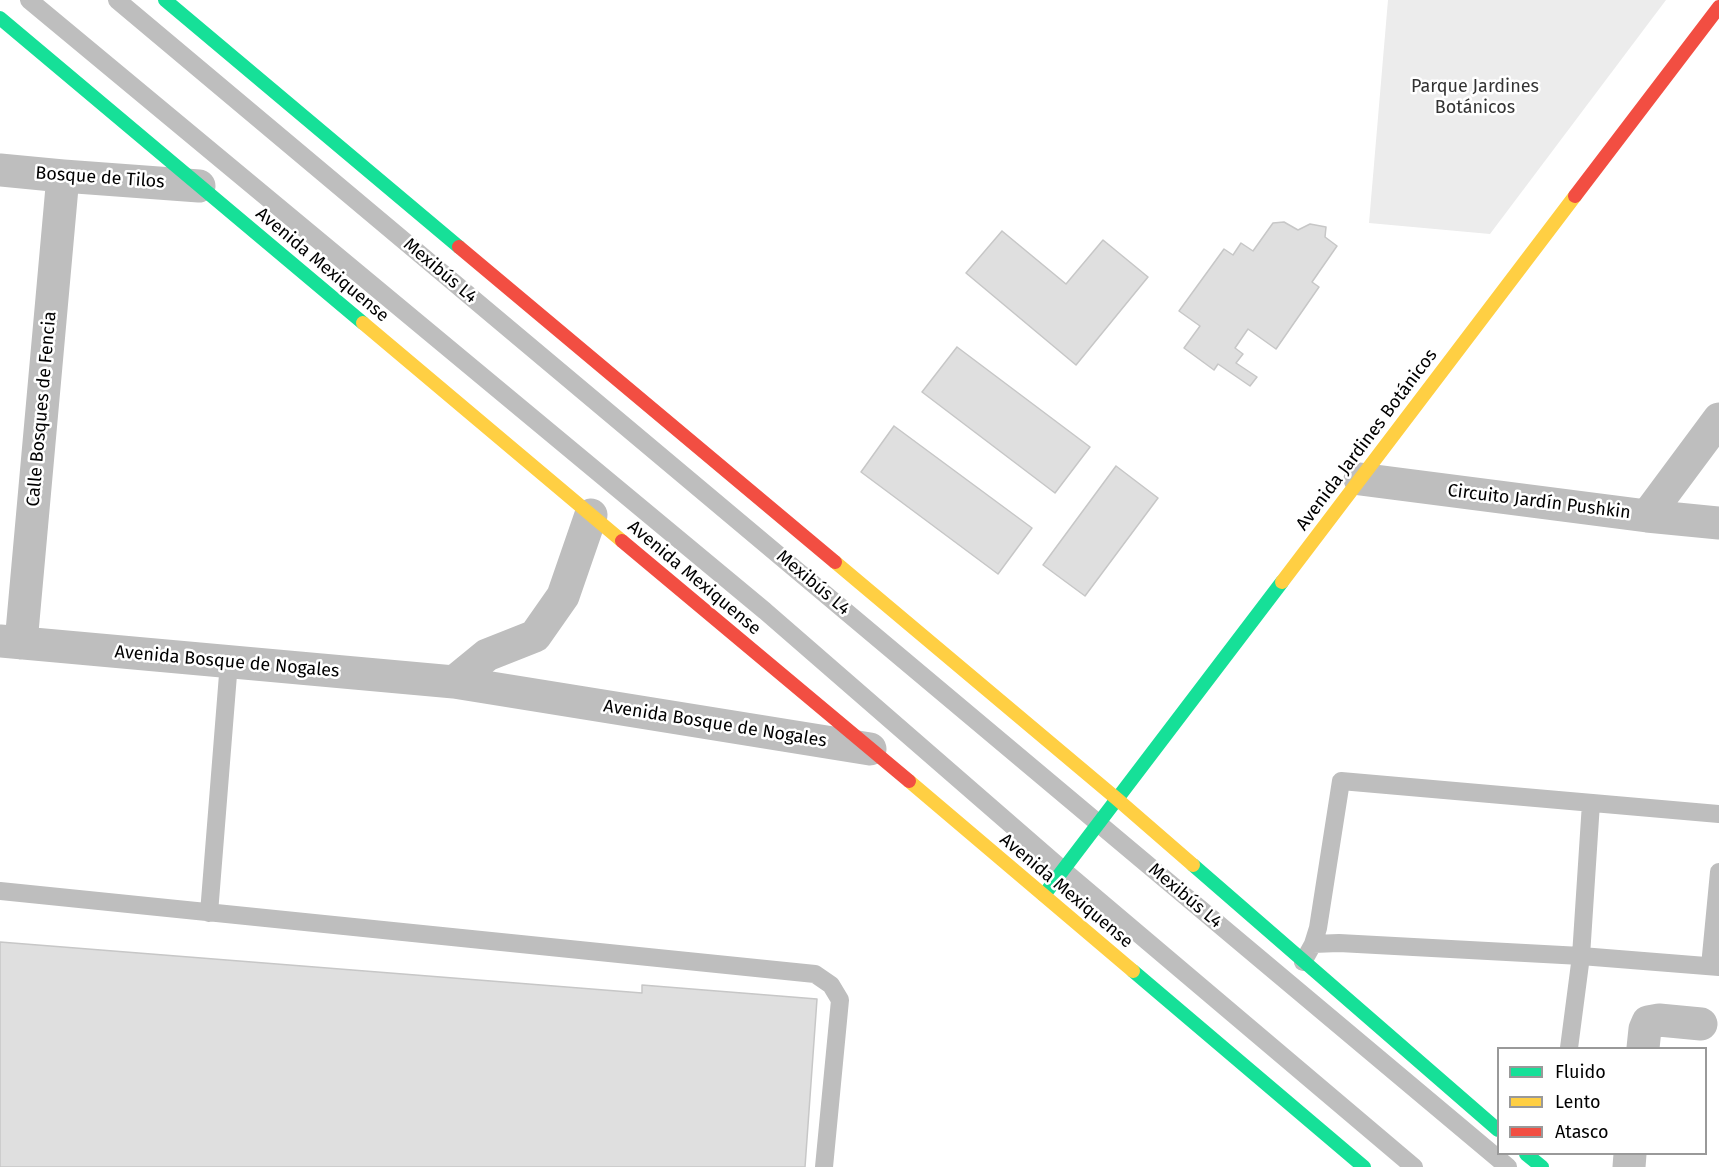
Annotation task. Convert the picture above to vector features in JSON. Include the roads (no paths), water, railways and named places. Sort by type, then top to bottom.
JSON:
[{"type":"main road","points":[[165,0],[1117,800],[1497,1129]]},
{"type":"main road","name":"Avenida Jardines Botánicos","points":[[1044,895],[1719,7]]},
{"type":"main road","name":"Avenida Mexiquense","points":[[0,18],[1044,895],[1364,1167]]},
{"type":"main road","points":[[1527,1155],[1542,1167]]},
{"type":"street","name":"Bosque de Tilos","points":[[0,170],[199,186]]},
{"type":"street","name":"Calle Bosques de Fencia","points":[[10,642],[63,176]]},
{"type":"street","points":[[1647,516],[1719,419]]},
{"type":"street","name":"Circuito Jardín Pushkin","points":[[1360,479],[1647,516],[1719,523]]},
{"type":"street","points":[[454,682],[487,655],[535,636],[563,596],[591,515]]},
{"type":"street","name":"Avenida Bosque de Nogales","points":[[10,642],[454,682],[870,749]]},
{"type":"street","points":[[1642,1047],[1648,1022],[1659,1020],[1701,1024]]},
{"type":"lane","points":[[29,0],[765,611],[1064,870],[1414,1167]]},
{"type":"lane","name":"Mexibús L4","points":[[117,0],[1508,1167]]},
{"type":"lane","points":[[210,913],[229,662]]},
{"type":"lane","points":[[1303,962],[1313,944],[1322,910],[1341,781],[1719,814]]},
{"type":"lane","points":[[1569,1047],[1581,956],[1591,803]]},
{"type":"lane","points":[[1313,944],[1339,943],[1581,956],[1714,967],[1719,872]]},
{"type":"lane","points":[[0,891],[815,974],[831,986],[840,1000],[824,1167]]},
{"type":"park label","name":"Parque Jardines Botánicos","points":[[1475,97]]}]
